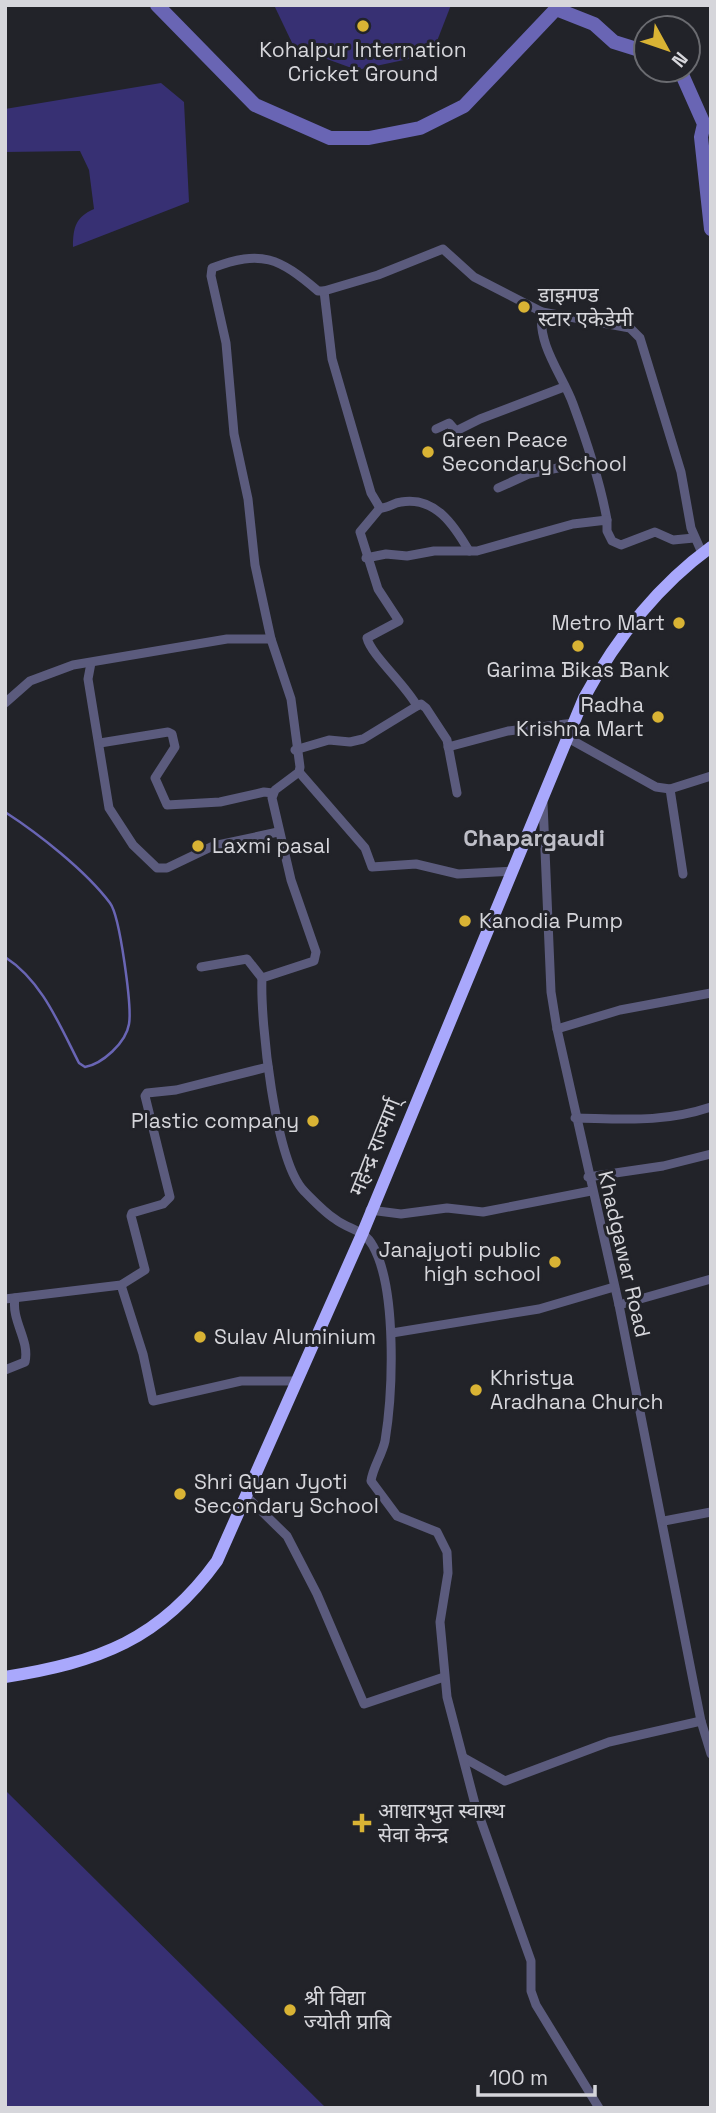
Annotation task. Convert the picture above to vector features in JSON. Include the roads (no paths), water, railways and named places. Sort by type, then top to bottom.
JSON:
[{"type":"highway","name":"महेन्द्र राज्मार्ग्","points":[[5,1677],[97,1656],[158,1625],[200,1584],[217,1561],[363,1232],[574,723],[601,666],[636,615],[706,550]]},
{"type":"street","points":[[513,871],[458,874],[416,864],[372,867],[365,848],[299,772],[291,699],[271,639],[255,565],[248,499],[234,434],[226,343],[211,276],[212,268],[225,263],[268,257],[283,263],[317,291],[324,291],[377,275],[443,249],[474,277],[542,312],[630,328],[640,338],[678,460],[695,538],[706,550]]},
{"type":"street","points":[[324,291],[332,359],[371,493],[380,509]]},
{"type":"street","points":[[542,312],[541,327],[573,403],[612,541],[621,545],[656,532],[673,540],[695,538]]},
{"type":"street","points":[[436,429],[449,423],[456,431],[489,415],[564,387]]},
{"type":"street","points":[[498,488],[529,474],[591,461]]},
{"type":"street","points":[[417,706],[396,675],[369,646],[367,638],[399,621],[378,589],[366,558],[360,532],[380,509],[400,502],[434,506],[447,519],[469,551]]},
{"type":"street","points":[[366,558],[386,554],[407,556],[434,551],[454,554],[573,524],[607,520]]},
{"type":"street","points":[[5,703],[30,681],[65,668],[183,645],[227,639],[271,639]]},
{"type":"street","points":[[91,663],[88,678],[109,808],[133,845],[157,868],[167,868],[213,846],[278,832]]},
{"type":"street","points":[[295,750],[329,740],[349,743],[363,739],[421,704],[426,708],[448,747],[457,793]]},
{"type":"street","points":[[448,747],[508,731],[574,723]]},
{"type":"street","points":[[100,743],[168,732],[172,734],[175,747],[155,778],[167,805],[220,803],[264,792],[273,793],[299,772]]},
{"type":"street","points":[[568,738],[647,784],[670,789],[711,776]]},
{"type":"street","points":[[670,789],[683,874]]},
{"type":"street","points":[[262,978],[314,961],[317,956],[278,832],[273,793]]},
{"type":"street","name":"Khadgawar Road","points":[[543,799],[551,992],[557,1029],[591,1191],[619,1305],[664,1521],[701,1721],[711,1754]]},
{"type":"street","points":[[201,967],[247,959],[262,978],[268,1067],[286,1156],[301,1188],[336,1221],[363,1232],[381,1263],[392,1333],[384,1444],[370,1481],[397,1516],[436,1532],[447,1552],[448,1573],[441,1613],[444,1677],[455,1735],[464,1758],[475,1804],[531,1961],[531,1991],[599,2108]]},
{"type":"street","points":[[557,1029],[620,1010],[711,993]]},
{"type":"street","points":[[5,1370],[25,1362],[27,1352],[10,1298],[121,1285],[145,1270],[132,1229],[132,1213],[163,1204],[170,1198],[145,1096],[147,1093],[176,1090],[268,1067]]},
{"type":"street","points":[[576,1118],[664,1119],[711,1107]]},
{"type":"street","points":[[588,1177],[663,1166],[711,1154]]},
{"type":"street","points":[[370,1210],[401,1214],[447,1208],[483,1212],[591,1191]]},
{"type":"street","points":[[619,1305],[711,1279]]},
{"type":"street","points":[[121,1285],[143,1354],[153,1401],[241,1381],[297,1381]]},
{"type":"street","points":[[392,1333],[539,1309],[614,1287]]},
{"type":"street","points":[[247,1497],[288,1536],[317,1594],[364,1704],[444,1677]]},
{"type":"street","points":[[664,1521],[711,1512]]},
{"type":"street","points":[[464,1758],[498,1779],[516,1779],[609,1742],[701,1721]]},
{"type":"waterway","points":[[157,5],[255,105],[330,138],[369,138],[420,128],[464,106],[556,9],[594,24],[614,42],[632,48]]},
{"type":"waterway","points":[[686,84],[704,124],[701,137],[711,229]]},
{"type":"waterway","points":[[5,812],[88,878],[114,911],[129,1000],[129,1024],[118,1045],[99,1062],[85,1067],[79,1063],[57,1019],[39,991],[29,978],[5,957]]},
{"type":"place","name":"Kohalpur Internation Cricket Ground","points":[[363,26]]},
{"type":"place","name":"डाइमण्ड स्टार एकेडेमी","points":[[524,307]]},
{"type":"place","name":"Green Peace Secondary School","points":[[428,452]]},
{"type":"place","name":"Metro Mart","points":[[679,623]]},
{"type":"place","name":"Garima Bikas Bank","points":[[578,646]]},
{"type":"place","name":"Radha Krishna Mart","points":[[658,717]]},
{"type":"place","name":"Laxmi pasal","points":[[198,846]]},
{"type":"place","name":"Kanodia Pump","points":[[465,921]]},
{"type":"place","name":"Plastic company","points":[[313,1121]]},
{"type":"place","name":"Janajyoti public high school","points":[[555,1262]]},
{"type":"place","name":"Sulav Aluminium","points":[[200,1337]]},
{"type":"place","name":"Khristya Aradhana Church","points":[[476,1390]]},
{"type":"place","name":"Shri Gyan Jyoti Secondary School","points":[[180,1494]]},
{"type":"place","name":"आधारभुत स्वास्थ सेवा केन्द्र","points":[[362,1823]]},
{"type":"place","name":"श्री विद्या ज्योती प्राबि","points":[[290,2010]]},
{"type":"district","name":"Chapargaudi","points":[[534,838]]}]
